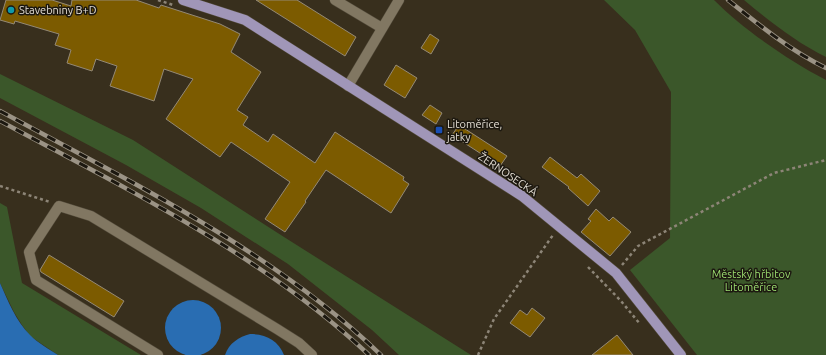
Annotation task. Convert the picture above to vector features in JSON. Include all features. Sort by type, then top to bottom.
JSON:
[{"type":"main road","name":"ŽERNOSECKÁ","points":[[181,4],[245,20],[522,196],[556,230],[616,273],[681,355]]},
{"type":"street","points":[[335,0],[382,28]]},
{"type":"street","points":[[348,86],[399,0]]},
{"type":"street","points":[[158,355],[36,280],[29,252],[59,206],[91,216],[277,329],[299,343],[312,355]]},
{"type":"path","points":[[158,0],[181,4]]},
{"type":"path","points":[[616,273],[638,246],[713,205],[774,173],[826,160]]},
{"type":"path","points":[[0,186],[44,199],[59,206]]},
{"type":"path","points":[[556,230],[558,239]]},
{"type":"path","points":[[478,355],[494,319],[556,230]]},
{"type":"path","points":[[585,264],[621,301],[641,325]]},
{"type":"green space","name":"Městský hřbitov Litoměřice","points":[[604,0],[714,0],[767,44],[826,80],[826,355],[697,355],[630,270],[670,238],[671,92],[635,30]]},
{"type":"green space","points":[[744,0],[826,0],[826,57],[804,45],[763,16]]},
{"type":"green space","points":[[0,74],[133,140],[471,355],[399,355],[372,330],[288,264],[201,208],[126,165],[0,98]]},
{"type":"green space","points":[[0,203],[7,207],[22,283],[141,355],[58,355],[30,336],[14,312],[0,283]]},
{"type":"water","points":[[0,283],[13,310],[25,329],[36,341],[58,355],[0,355]]},
{"type":"water","points":[[187,300],[199,300],[213,308],[221,322],[219,339],[213,348],[199,356],[187,356],[177,351],[170,344],[165,334],[165,322],[170,312],[177,305]]},
{"type":"water","points":[[250,334],[261,335],[271,339],[278,345],[284,355],[225,355],[229,347],[235,341]]},
{"type":"building","points":[[6,0],[52,0],[71,6],[72,0],[136,0],[159,8],[161,5],[220,24],[240,34],[231,52],[261,72],[237,110],[248,117],[243,125],[268,142],[273,134],[315,163],[335,132],[404,177],[403,180],[409,184],[391,213],[326,170],[285,232],[265,219],[290,182],[231,142],[220,157],[166,119],[193,79],[164,69],[154,101],[110,86],[117,66],[96,59],[92,71],[67,63],[71,50],[55,45],[59,34],[15,21],[14,24],[0,20]]},
{"type":"building","points":[[256,0],[297,0],[356,37],[345,56]]},
{"type":"building","points":[[430,34],[439,40],[431,54],[421,48]]},
{"type":"building","points":[[396,65],[417,78],[405,98],[384,85]]},
{"type":"building","points":[[430,105],[442,113],[436,124],[422,115]]},
{"type":"building","points":[[459,125],[507,156],[500,166],[452,135]]},
{"type":"building","points":[[550,157],[577,178],[581,174],[600,191],[588,206],[568,188],[569,187],[542,167]]},
{"type":"building","points":[[596,209],[609,221],[613,217],[631,232],[610,256],[581,232],[591,221],[588,219]]},
{"type":"building","points":[[49,255],[124,301],[114,317],[41,272],[40,270]]},
{"type":"building","points":[[532,308],[545,318],[530,337],[510,323],[520,310],[527,315]]},
{"type":"building","points":[[617,335],[633,355],[592,355]]},
{"type":"railway","points":[[728,0],[788,46],[826,68]]},
{"type":"railway","points":[[0,111],[150,192],[248,251],[294,283],[339,318],[381,355]]},
{"type":"railway","points":[[0,121],[145,199],[240,255],[285,286],[328,319],[369,355]]},
{"type":"place","name":"Stavebniny B+D","points":[[11,10]]},
{"type":"place","name":"Litoměřice, jatky","points":[[439,130]]}]
